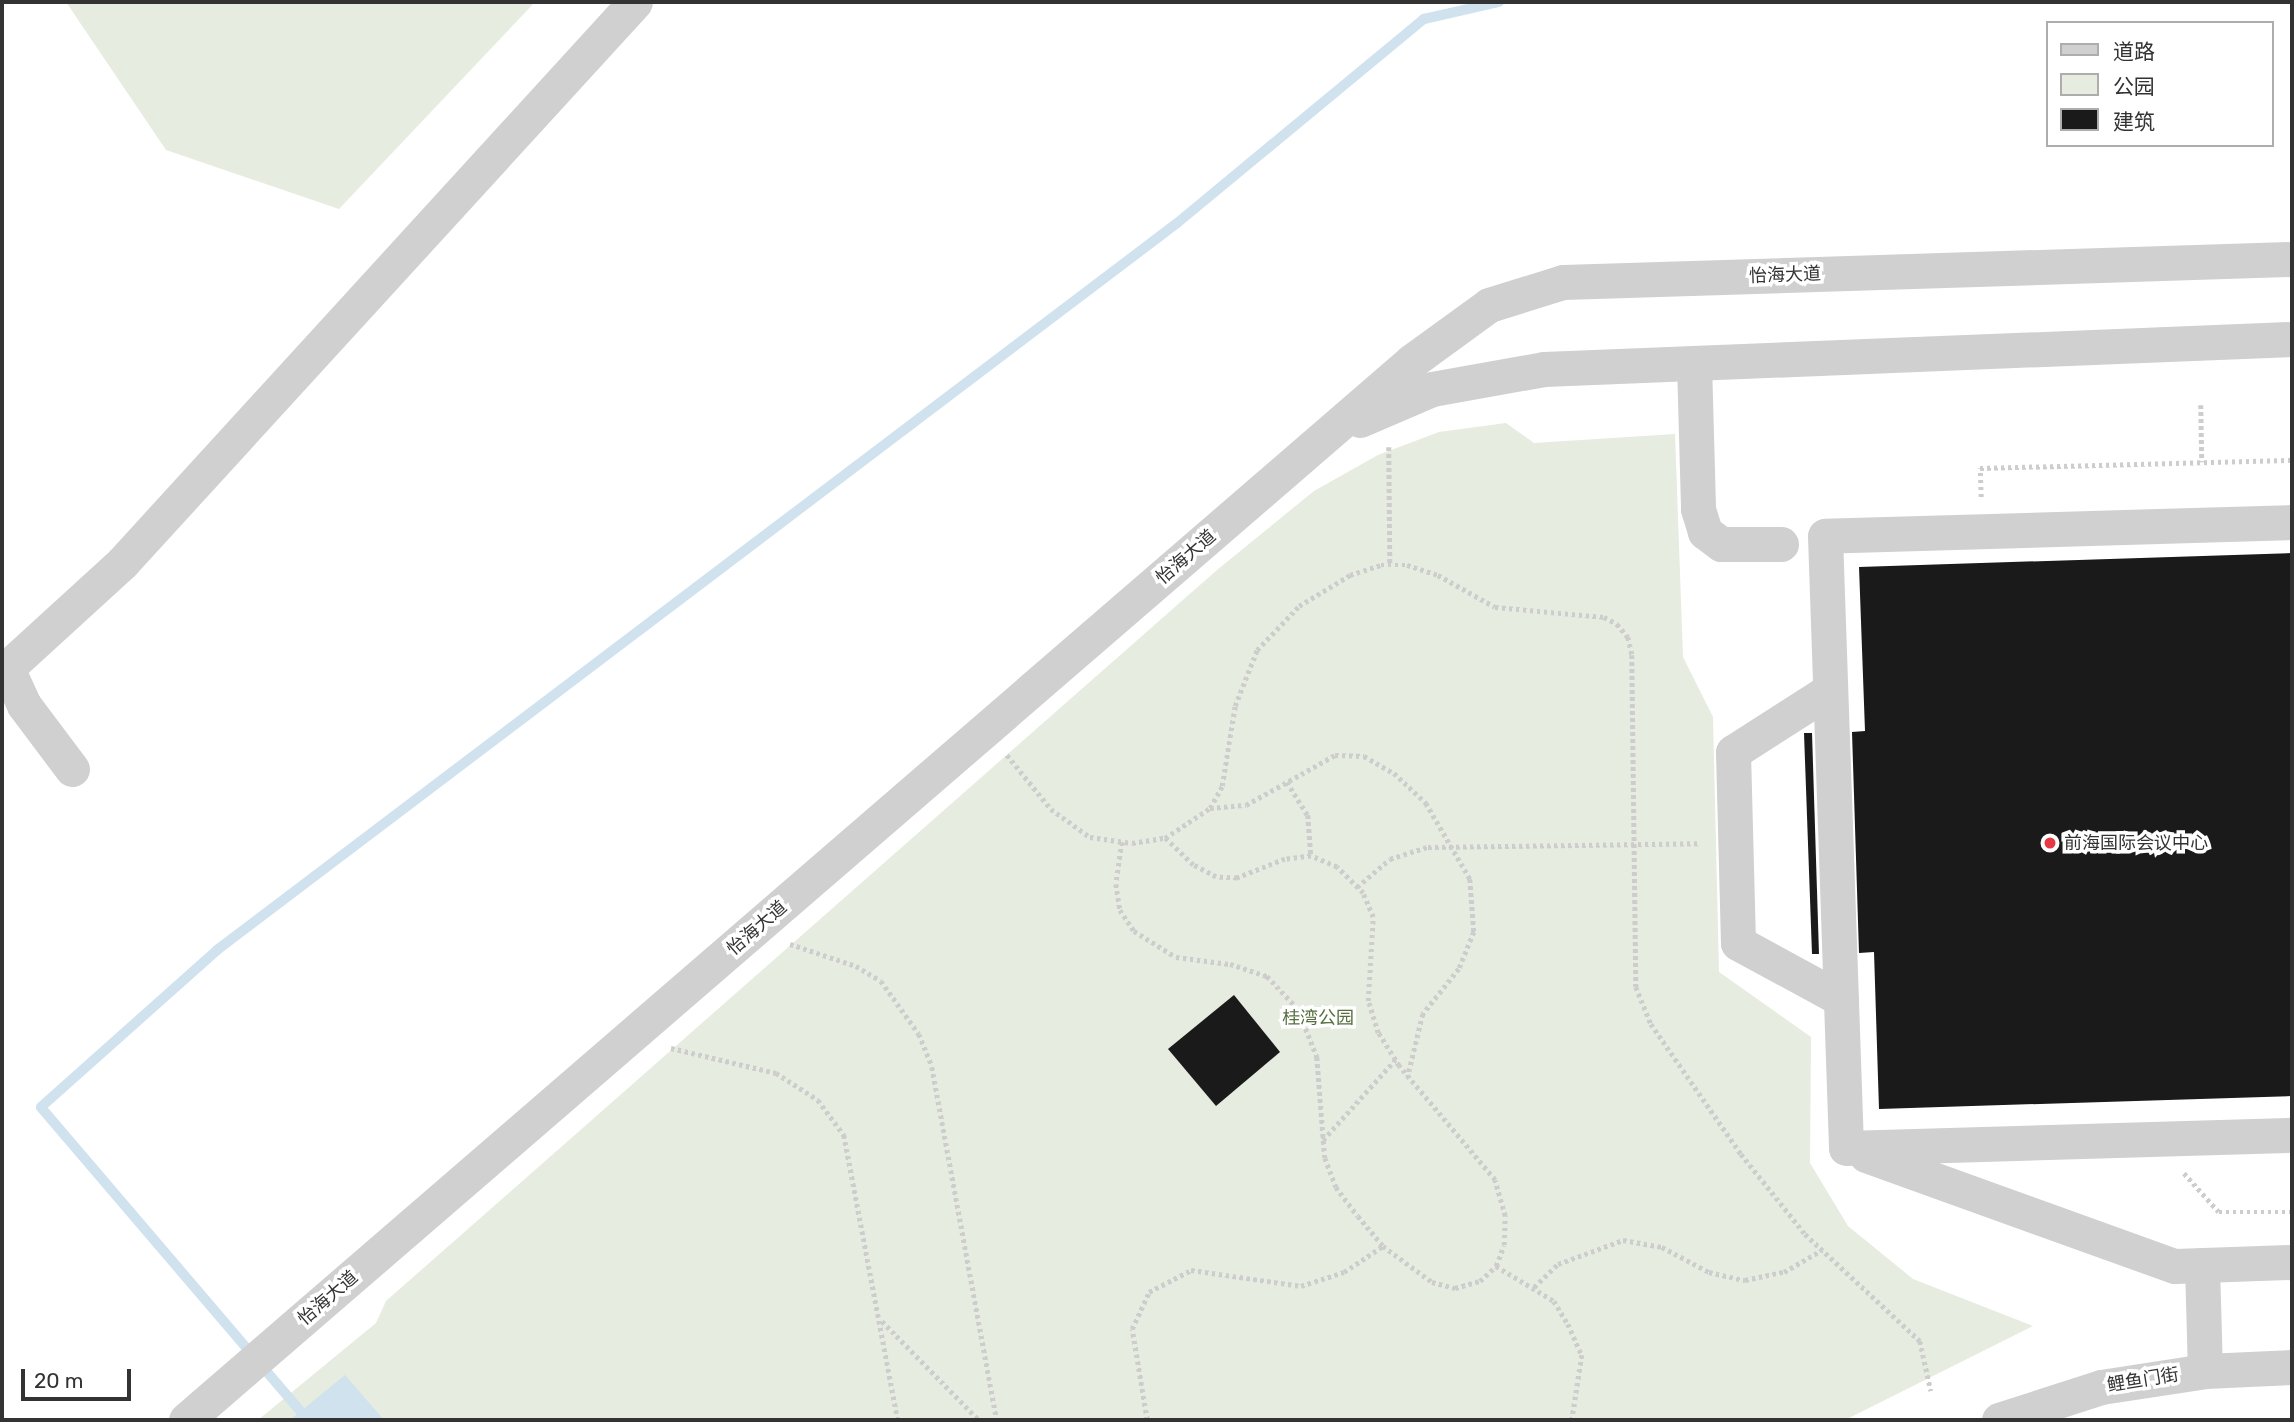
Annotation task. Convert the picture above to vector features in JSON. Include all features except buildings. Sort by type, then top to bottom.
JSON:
[{"type":"street","points":[[72,769],[24,705],[7,668],[122,563],[635,2]]},
{"type":"street","name":"怡海大道","points":[[186,1420],[1412,361],[1489,305],[1563,282],[2292,259]]},
{"type":"street","name":"怡海大道","points":[[1328,435],[1446,386],[1544,369],[2292,339]]},
{"type":"street","points":[[1694,363],[1698,509],[1705,532],[1721,544],[1782,544]]},
{"type":"street","points":[[1846,1148],[1825,536],[2292,522]]},
{"type":"street","points":[[1830,690],[1733,752],[1738,943],[1841,999]]},
{"type":"street","points":[[1846,1148],[2292,1135]]},
{"type":"street","points":[[1846,1148],[2175,1266],[2292,1262]]},
{"type":"street","points":[[2202,1265],[2205,1371]]},
{"type":"street","name":"鲤鱼门街","points":[[1998,1420],[2101,1387],[2205,1371],[2292,1367]]},
{"type":"path","points":[[2201,405],[2202,462]]},
{"type":"path","points":[[1389,437],[1390,565]]},
{"type":"path","points":[[1983,531],[1980,467],[2292,460]]},
{"type":"path","points":[[1000,746],[1070,826],[1090,837],[1122,842],[1165,838],[1210,808],[1222,786],[1235,706],[1257,650],[1320,590],[1350,575],[1390,565],[1438,575],[1495,607],[1604,617],[1616,624],[1628,638],[1632,655],[1636,987],[1651,1024],[1741,1154],[1822,1250],[1920,1341],[1931,1391]]},
{"type":"path","points":[[1210,808],[1246,805],[1335,755],[1364,756],[1394,773],[1426,803],[1455,846],[1470,879],[1473,941],[1459,970],[1423,1014],[1408,1077]]},
{"type":"path","points":[[1287,782],[1308,815],[1311,856]]},
{"type":"path","points":[[1122,842],[1116,884],[1120,910],[1134,931],[1176,957],[1230,964],[1268,976],[1298,1009],[1317,1057],[1322,1141],[1336,1187],[1383,1245],[1432,1282],[1455,1288],[1480,1282],[1496,1266],[1505,1216],[1495,1180],[1395,1060],[1367,1002],[1373,917],[1357,887],[1337,867],[1311,856],[1285,859],[1237,878],[1216,877],[1194,865],[1165,838]]},
{"type":"path","points":[[1357,887],[1406,850],[1455,846],[1735,842]]},
{"type":"path","points":[[778,940],[856,966],[881,981],[919,1034],[932,1067],[997,1420]]},
{"type":"path","points":[[658,1045],[776,1073],[800,1086],[832,1117],[853,1161],[898,1420]]},
{"type":"path","points":[[1322,1141],[1395,1060]]},
{"type":"path","points":[[2159,1139],[2210,1208],[2228,1214],[2292,1212]]},
{"type":"path","points":[[1534,1287],[1575,1256],[1623,1240],[1662,1247],[1709,1272],[1745,1280],[1784,1272],[1822,1250]]},
{"type":"path","points":[[1147,1420],[1132,1329],[1149,1292],[1191,1270],[1301,1286],[1344,1272],[1383,1245]]},
{"type":"path","points":[[1496,1266],[1554,1301],[1582,1355],[1572,1420]]},
{"type":"path","points":[[880,1319],[979,1420]]},
{"type":"green space","points":[[66,2],[535,2],[339,209],[166,150]]},
{"type":"green space","name":"桂湾公园","points":[[1506,423],[1534,443],[1675,434],[1683,657],[1713,717],[1719,972],[1811,1037],[1810,1163],[1848,1226],[1913,1279],[2033,1326],[1845,1420],[258,1420],[376,1323],[386,1301],[1217,570],[1314,491],[1378,455],[1439,432]]},
{"type":"water","points":[[345,1375],[384,1420],[290,1420]]},
{"type":"waterway","points":[[308,1420],[41,1107],[217,950],[1176,224],[1424,19],[1499,2]]},
{"type":"place","name":"前海国际会议中心","points":[[2050,843]]}]
